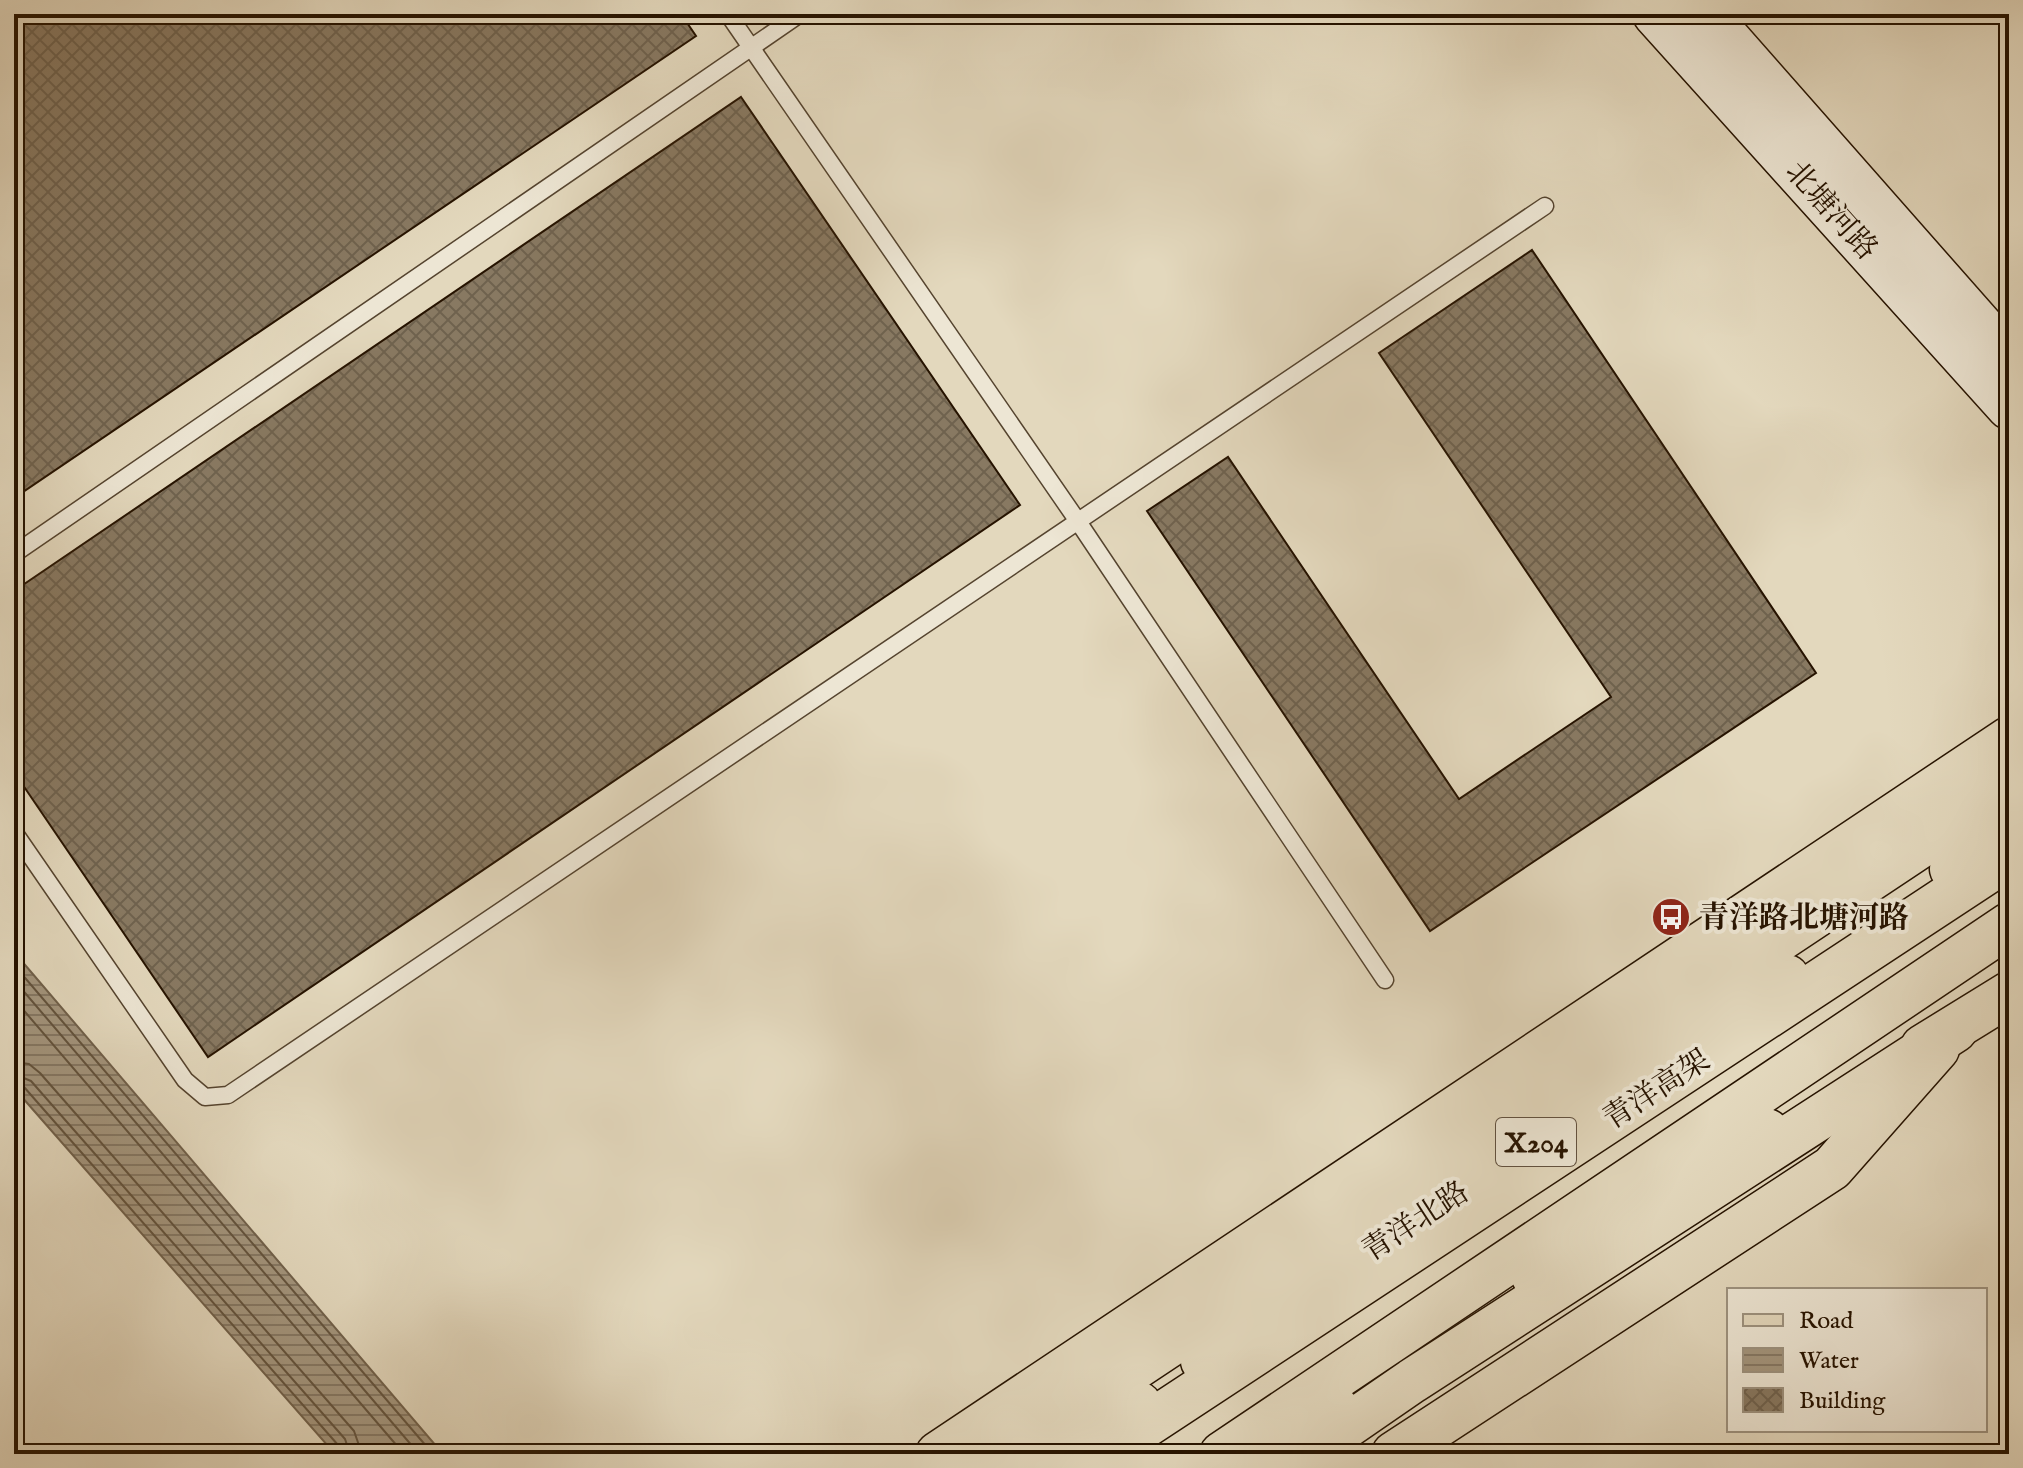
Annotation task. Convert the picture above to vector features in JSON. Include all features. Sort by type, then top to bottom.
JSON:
[{"type":"main road","name":"北塘河路","points":[[1655,14],[2009,407]]},
{"type":"main road","name":"北塘河路","points":[[1706,14],[2009,358]]},
{"type":"main road","points":[[938,1454],[2009,739]]},
{"type":"main road","points":[[1005,1454],[1974,810],[2009,791]]},
{"type":"main road","name":"青洋北路","points":[[1062,1454],[2009,830]]},
{"type":"main road","name":"青洋高架","points":[[1102,1454],[2009,857]]},
{"type":"main road","name":"青洋高架","points":[[1222,1454],[2009,925]]},
{"type":"main road","points":[[1306,1454],[1412,1381],[2009,994]]},
{"type":"main road","points":[[1270,1454],[1691,1172],[1955,1030]]},
{"type":"main road","points":[[1394,1454],[1832,1168],[1955,1030]]},
{"type":"lane","points":[[728,14],[1077,520],[1385,980]]},
{"type":"lane","points":[[14,554],[800,14]]},
{"type":"lane","points":[[14,832],[185,1080],[205,1097],[228,1095],[1545,206]]},
{"type":"water","points":[[14,952],[443,1454],[335,1454],[14,1088]]},
{"type":"building","points":[[14,14],[681,14],[696,36],[14,498]]},
{"type":"building","points":[[741,97],[1020,505],[208,1057],[14,772],[14,591]]},
{"type":"building","points":[[1532,250],[1816,673],[1430,931],[1147,511],[1228,457],[1459,799],[1611,697],[1379,353]]},
{"type":"place","name":"青洋路北塘河路","points":[[1671,917]]}]
